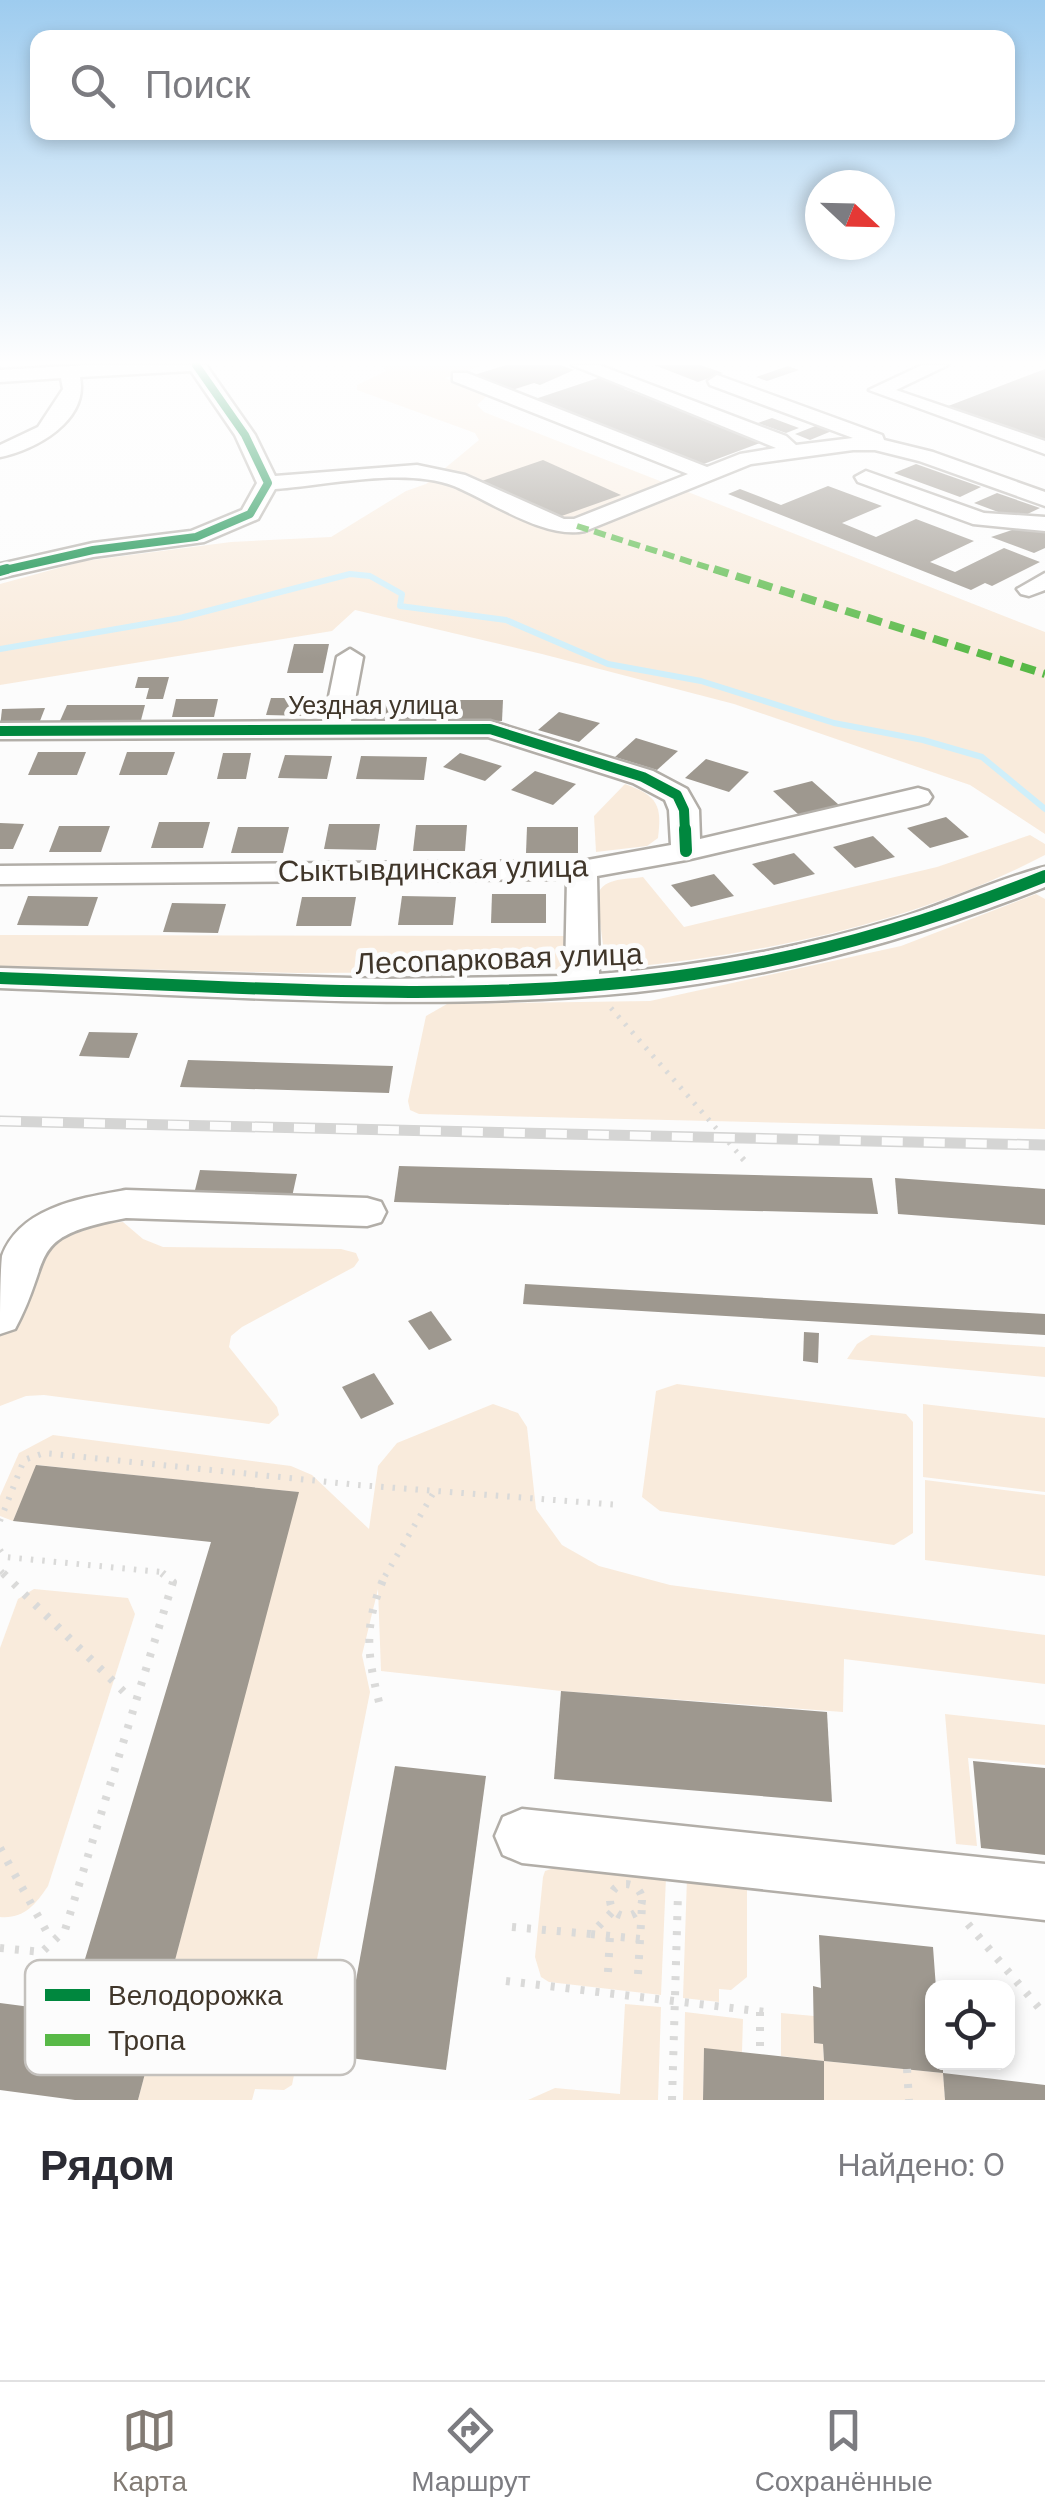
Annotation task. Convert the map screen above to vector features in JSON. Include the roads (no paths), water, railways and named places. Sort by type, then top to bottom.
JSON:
[{"type":"street","points":[[258,463],[268,483]]},
{"type":"street","points":[[679,463],[707,474]]},
{"type":"street","points":[[268,483],[418,471],[457,480],[560,526],[578,526],[734,463]]},
{"type":"street","points":[[945,463],[1045,499]]},
{"type":"street","points":[[866,477],[980,519],[1045,524]]},
{"type":"street","points":[[304,504],[345,490],[457,480]]},
{"type":"street","points":[[0,571],[93,550],[196,538],[250,514],[268,483]]},
{"type":"street","points":[[336,728],[350,657]]},
{"type":"street","name":"Уездная улица","points":[[0,731],[490,729],[643,777],[678,795],[684,810],[686,851]]},
{"type":"street","name":"Сыктывдинская улица","points":[[0,875],[582,870],[686,851],[918,797]]},
{"type":"street","points":[[582,870],[590,990]]},
{"type":"street","name":"Лесопарковая улица","points":[[0,978],[284,988],[590,990],[710,972],[842,944],[1045,876]]},
{"type":"street","points":[[0,1318],[26,1247],[44,1230],[88,1211],[126,1204],[368,1212]]},
{"type":"street","points":[[522,1836],[1045,1892]]},
{"type":"waterway","points":[[0,649],[180,618],[350,574],[370,576],[402,594],[400,606],[506,620],[608,664],[701,681],[834,723],[923,740],[982,757],[1045,809]]},
{"type":"railway","points":[[0,1121],[1045,1145]]}]
